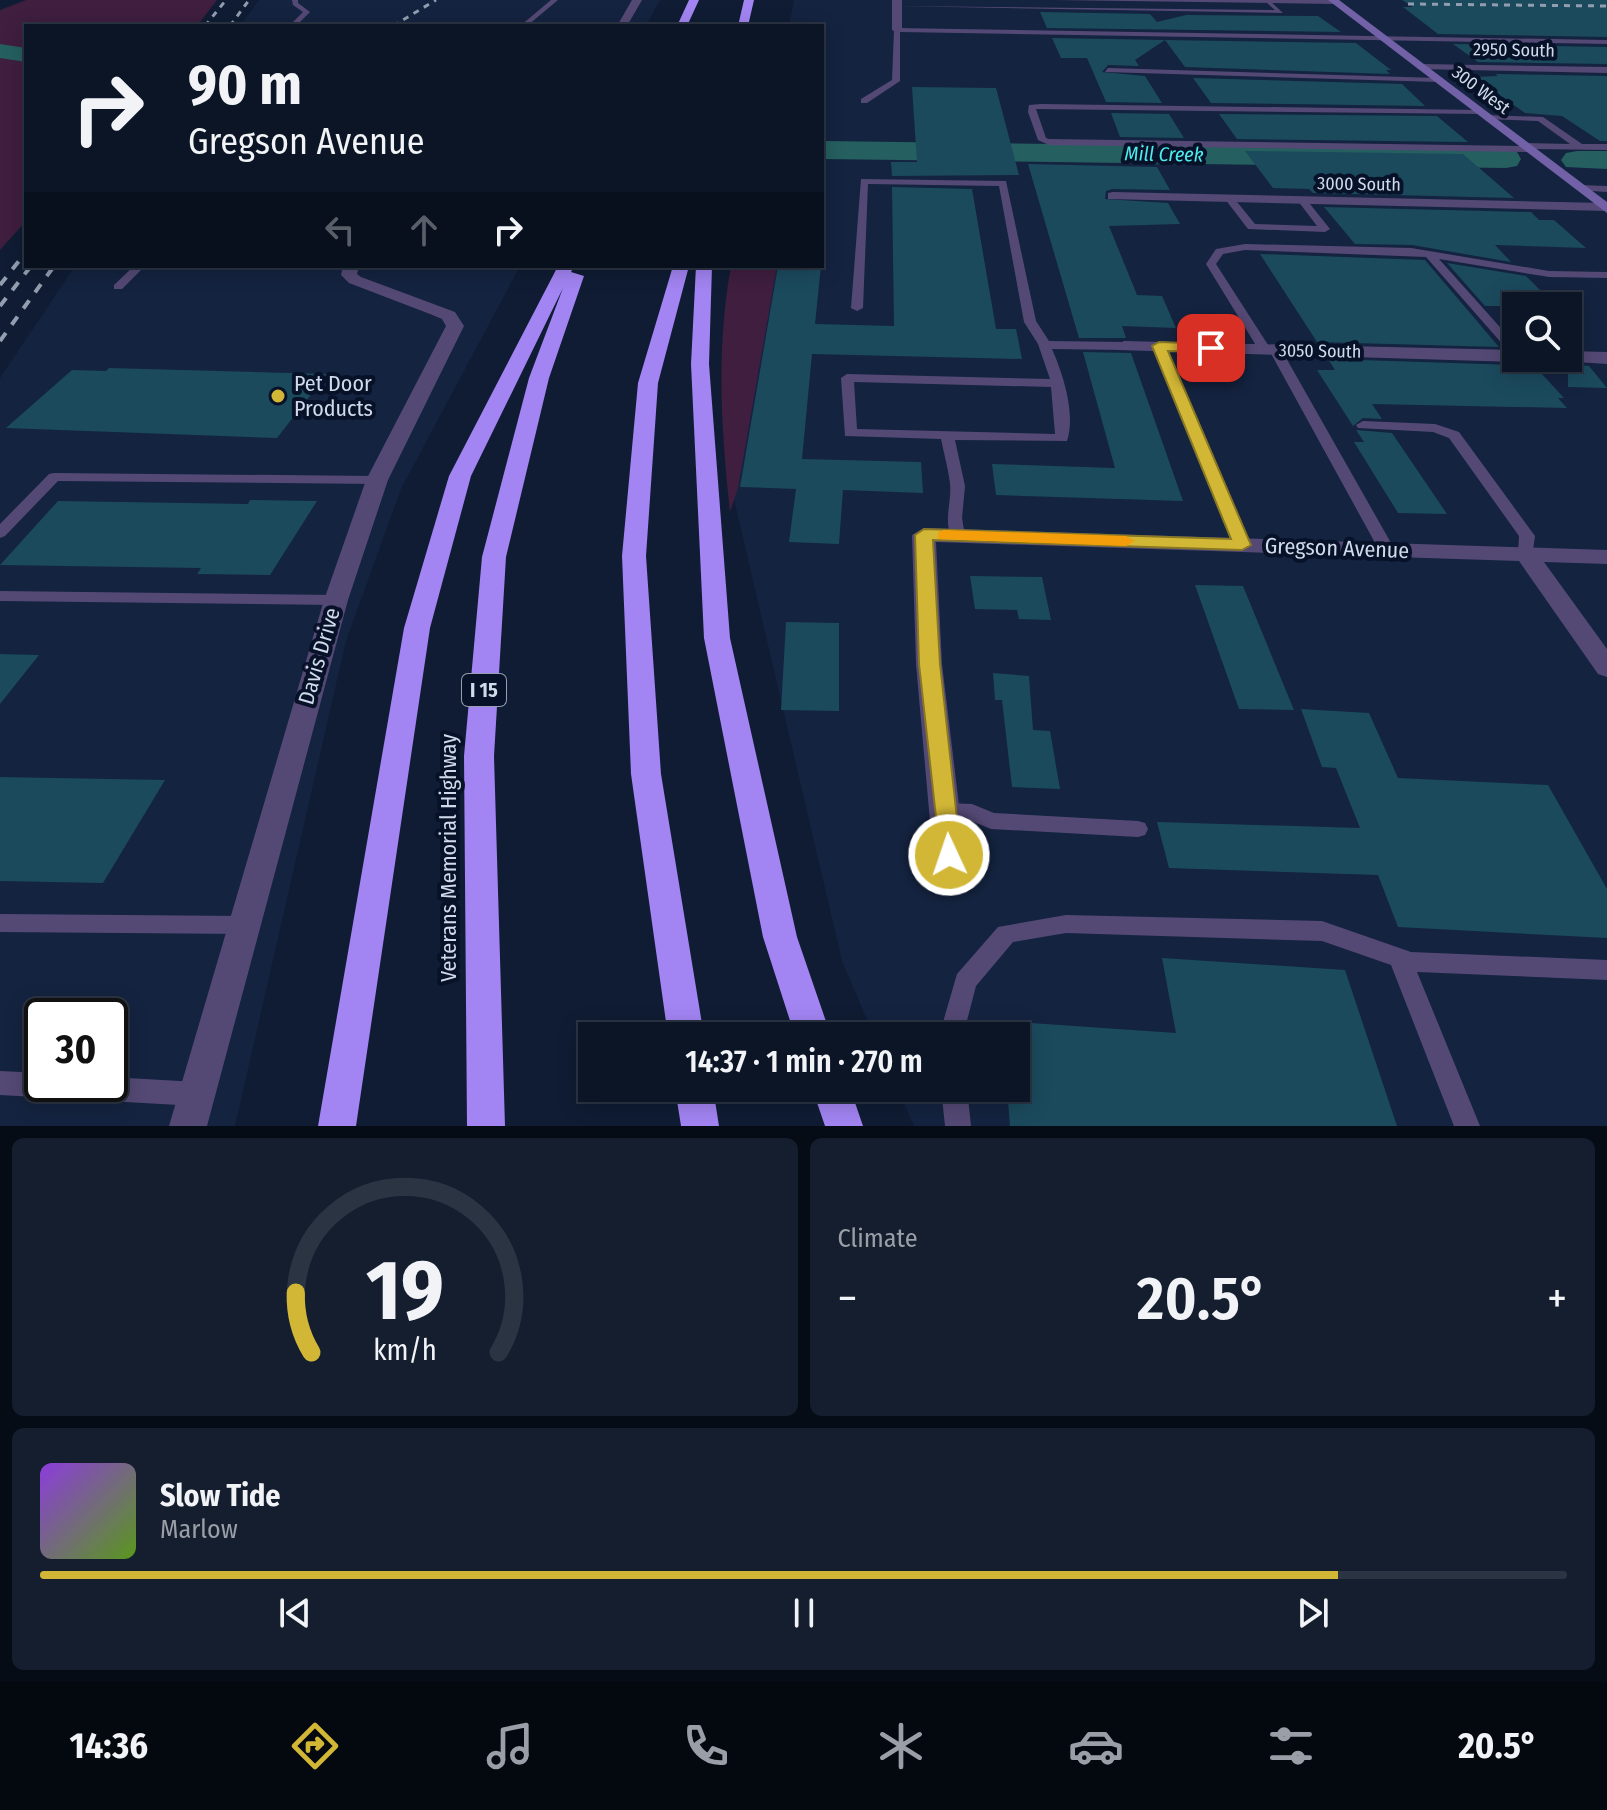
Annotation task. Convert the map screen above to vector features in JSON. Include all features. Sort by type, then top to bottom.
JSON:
[{"type":"highway","points":[[683,24],[694,0]]},
{"type":"highway","points":[[743,24],[749,0]]},
{"type":"highway","points":[[337,1126],[417,628],[460,476],[565,268]]},
{"type":"highway","name":"Veterans Memorial Highway","points":[[486,1126],[479,756],[494,557],[539,378],[579,268]]},
{"type":"highway","points":[[680,268],[648,383],[634,556],[646,774],[684,1022]]},
{"type":"highway","points":[[704,268],[700,364],[717,638],[780,937],[808,1022]]},
{"type":"highway","points":[[696,1102],[700,1126]]},
{"type":"highway","points":[[836,1102],[844,1126]]},
{"type":"main road","name":"300 West","points":[[1337,3],[1605,208]]},
{"type":"street","points":[[623,24],[637,0]]},
{"type":"street","points":[[1059,0],[1071,4],[1162,6],[1176,1],[1337,3]]},
{"type":"street","points":[[897,3],[897,30]]},
{"type":"street","name":"2950 South","points":[[1421,67],[1607,70]]},
{"type":"street","name":"3000 South","points":[[1113,196],[1605,208]]},
{"type":"street","name":"Davis Drive","points":[[188,1126],[336,600],[377,480],[455,326],[449,316],[436,310],[355,280],[349,275],[351,268]]},
{"type":"street","name":"3050 South","points":[[1124,346],[1502,354]]},
{"type":"street","points":[[1582,357],[1607,358]]},
{"type":"street","name":"Gregson Avenue","points":[[947,811],[929,664],[924,535],[1607,557]]},
{"type":"street","points":[[1526,554],[1607,668]]},
{"type":"street","points":[[947,811],[949,855]]},
{"type":"lane","points":[[294,24],[307,12],[295,4],[295,0]]},
{"type":"lane","points":[[525,24],[555,0]]},
{"type":"lane","points":[[897,3],[1071,4],[1086,33]]},
{"type":"lane","points":[[1162,6],[1281,12],[1270,3]]},
{"type":"lane","points":[[1162,6],[1184,34]]},
{"type":"lane","points":[[864,101],[896,81],[897,30],[1607,42]]},
{"type":"lane","points":[[1108,70],[1438,80]]},
{"type":"lane","points":[[1580,147],[1540,119],[1484,115],[1032,107],[1042,140],[1049,142],[1527,148],[1607,147]]},
{"type":"lane","points":[[857,308],[864,181],[1003,183],[1030,322],[1042,333],[1055,383],[1064,425],[1062,438],[850,433],[847,378],[1055,383]]},
{"type":"lane","points":[[1580,188],[1607,189]]},
{"type":"lane","points":[[1230,199],[1252,227],[1325,229],[1303,201]]},
{"type":"lane","points":[[1387,550],[1270,349],[1211,264],[1220,251],[1245,247],[1429,254],[1549,274],[1607,275]]},
{"type":"lane","points":[[1429,254],[1502,338]]},
{"type":"lane","points":[[118,287],[138,268]]},
{"type":"lane","points":[[1045,345],[1124,346]]},
{"type":"lane","points":[[1159,346],[1242,545]]},
{"type":"lane","points":[[1363,425],[1435,428],[1454,435],[1527,536],[1526,554]]},
{"type":"lane","points":[[947,435],[958,486],[954,518],[957,536]]},
{"type":"lane","points":[[0,533],[54,477],[377,480]]},
{"type":"lane","points":[[0,596],[336,600]]},
{"type":"lane","points":[[947,811],[972,812],[991,821],[1138,829]]},
{"type":"lane","points":[[0,923],[244,925]]},
{"type":"lane","points":[[955,1022],[965,981],[1006,934],[1066,924],[1322,931],[1411,962],[1607,970]]},
{"type":"lane","points":[[1399,957],[1467,1126]]},
{"type":"lane","points":[[0,1083],[197,1094]]},
{"type":"lane","points":[[955,1102],[958,1126]]},
{"type":"shaded area","points":[[26,0],[217,0],[199,24],[24,24],[24,223],[0,250],[0,10]]},
{"type":"shaded area","points":[[259,0],[660,0],[647,24],[241,24]]},
{"type":"shaded area","points":[[794,0],[1607,0],[1607,1126],[914,1126],[903,1102],[1030,1102],[1030,1022],[868,1022],[842,961],[728,474],[752,268],[824,268],[824,24],[789,24]]},
{"type":"shaded area","points":[[74,268],[519,268],[401,489],[346,641],[235,1126],[0,1126],[0,378]]},
{"type":"shaded area","points":[[731,268],[777,268],[738,488],[730,512],[722,389],[726,297]]},
{"type":"building","points":[[1402,0],[1607,0],[1607,37],[1438,34],[1403,7],[1413,7]]},
{"type":"building","points":[[1040,12],[1150,14],[1157,22],[1186,15],[1318,16],[1341,32],[1047,28]]},
{"type":"building","points":[[1052,38],[1165,40],[1135,60],[1139,66],[1108,65],[1102,72],[1145,76],[1162,103],[1106,102],[1087,58],[1061,58]]},
{"type":"building","points":[[1165,40],[1356,43],[1391,70],[1386,70],[1390,74],[1185,67]]},
{"type":"building","points":[[1453,44],[1607,47],[1607,64],[1478,62]]},
{"type":"building","points":[[1495,74],[1607,76],[1607,141],[1600,141],[1562,116],[1525,113],[1474,77],[1498,76]]},
{"type":"building","points":[[1193,78],[1402,84],[1425,106],[1211,103]]},
{"type":"building","points":[[912,87],[996,88],[1019,175],[892,176],[891,162],[917,162]]},
{"type":"building","points":[[1111,113],[1169,114],[1184,138],[1120,137]]},
{"type":"building","points":[[1219,114],[1437,116],[1468,142],[1237,139]]},
{"type":"building","points":[[1126,149],[1192,150],[1201,165],[1134,164]]},
{"type":"building","points":[[1245,151],[1463,154],[1514,198],[1313,193],[1309,189],[1273,188]]},
{"type":"building","points":[[1028,164],[1157,167],[1170,190],[1112,189],[1106,191],[1105,199],[1168,203],[1180,224],[1109,226],[1137,295],[1162,296],[1176,328],[1122,326],[1126,338],[1079,338]]},
{"type":"building","points":[[892,187],[972,189],[996,329],[1016,329],[1022,359],[812,354],[802,459],[921,462],[923,493],[843,490],[839,544],[789,542],[796,489],[740,487],[778,268],[821,268],[815,324],[894,326]]},
{"type":"building","points":[[1324,207],[1531,212],[1539,220],[1554,220],[1586,248],[1495,245],[1511,262],[1412,245],[1355,244]]},
{"type":"building","points":[[1260,254],[1425,260],[1499,347],[1317,342]]},
{"type":"building","points":[[1447,263],[1526,276],[1542,292],[1502,292],[1502,306],[1485,306]]},
{"type":"building","points":[[1083,352],[1131,353],[1183,501],[996,495],[992,464],[1115,468]]},
{"type":"building","points":[[1328,359],[1502,365],[1502,372],[1541,373],[1564,398],[1558,398],[1567,408],[1372,404],[1382,419],[1363,418],[1353,426],[1317,370],[1335,370]]},
{"type":"building","points":[[1582,365],[1589,366],[1607,388],[1568,387],[1568,372],[1582,372]]},
{"type":"building","points":[[109,368],[327,374],[277,438],[6,428],[72,370],[106,371]]},
{"type":"building","points":[[1356,430],[1392,433],[1447,514],[1398,513],[1354,442],[1364,442]]},
{"type":"building","points":[[250,500],[317,501],[270,575],[197,574],[201,568],[0,565],[58,501],[248,504]]},
{"type":"building","points":[[970,576],[1042,577],[1051,620],[1019,619],[1017,610],[975,609]]},
{"type":"building","points":[[1195,585],[1243,586],[1294,710],[1239,709]]},
{"type":"building","points":[[786,622],[839,623],[839,711],[781,710]]},
{"type":"building","points":[[0,654],[39,655],[0,704]]},
{"type":"building","points":[[993,673],[1029,676],[1033,730],[1050,731],[1060,789],[1012,787],[1002,700],[995,700]]},
{"type":"building","points":[[1301,709],[1369,713],[1398,778],[1548,785],[1607,889],[1607,938],[1398,927],[1378,875],[1169,868],[1157,822],[1360,828],[1336,768],[1322,767]]},
{"type":"building","points":[[0,777],[165,780],[103,883],[0,881]]},
{"type":"building","points":[[1162,958],[1345,970],[1397,1126],[1010,1126],[1008,1102],[1030,1102],[1030,1023],[1176,1033]]},
{"type":"waterway","name":"Mill Creek","points":[[0,51],[24,55]]},
{"type":"waterway","name":"Mill Creek","points":[[824,150],[1506,159]]},
{"type":"waterway","name":"Mill Creek","points":[[1577,160],[1607,160]]},
{"type":"railway","points":[[207,24],[226,0]]},
{"type":"railway","points":[[231,24],[249,0]]},
{"type":"railway","points":[[396,24],[436,0]]},
{"type":"railway","points":[[1408,4],[1607,6]]},
{"type":"railway","points":[[0,285],[24,255]]},
{"type":"railway","points":[[0,306],[29,268]]},
{"type":"railway","points":[[0,341],[53,268]]},
{"type":"slow traffic","points":[[944,535],[1126,541]]},
{"type":"place","name":"Pet Door Products","points":[[278,396]]},
{"type":"route","points":[[949,855],[947,811],[929,664],[924,535],[1242,545],[1159,346],[1211,348]]}]
